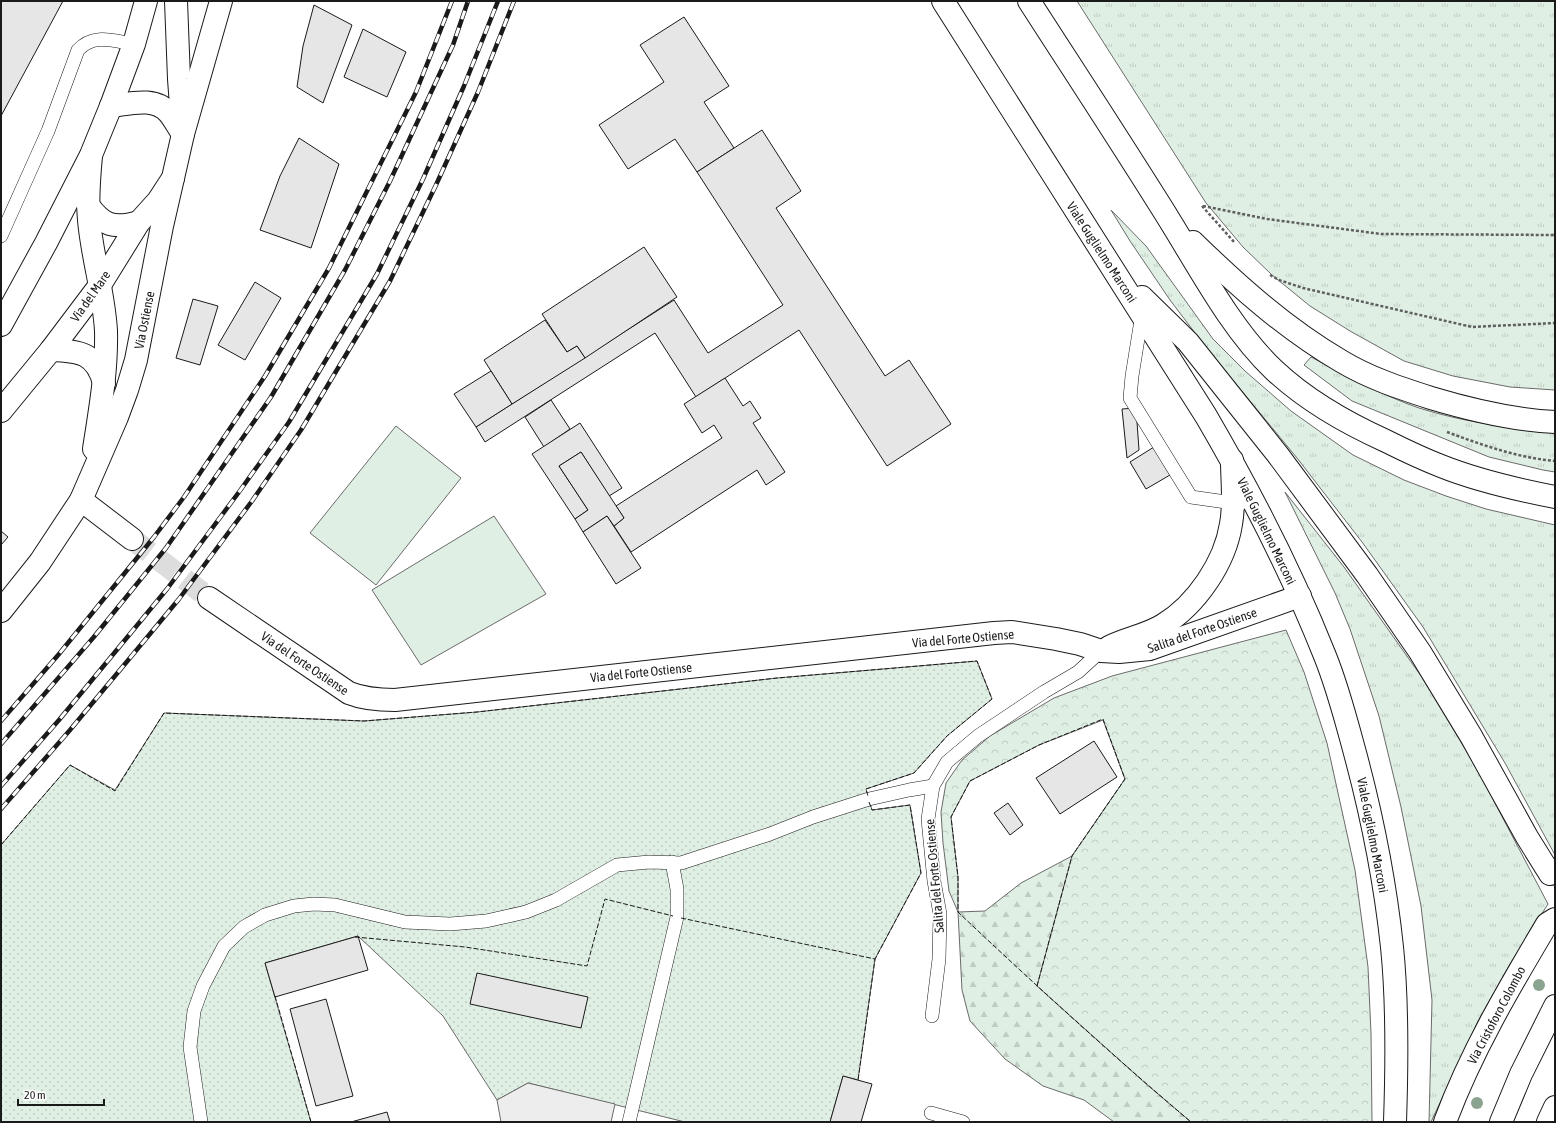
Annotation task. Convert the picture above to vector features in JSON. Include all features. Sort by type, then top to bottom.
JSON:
[{"type":"main road","points":[[1,325],[46,243],[91,155],[134,44],[146,1]]},
{"type":"main road","points":[[176,1],[183,134]]},
{"type":"main road","name":"Via Ostiense","points":[[1,611],[40,562],[81,500],[117,417],[132,378],[162,226],[183,134],[221,1]]},
{"type":"main road","points":[[1028,1],[1170,220],[1212,290],[1238,327],[1274,370],[1309,398],[1358,428],[1443,467],[1497,484],[1555,497]]},
{"type":"main road","name":"Viale Guglielmo Marconi","points":[[947,4],[1202,409],[1232,460],[1300,596],[1326,657],[1341,700],[1365,791],[1377,846],[1392,948],[1397,1050],[1395,1122]]},
{"type":"main road","points":[[111,106],[155,103],[168,112],[183,134]]},
{"type":"main road","points":[[90,479],[104,383],[106,331],[100,284],[91,236],[88,205],[88,184],[91,155]]},
{"type":"main road","name":"Via del Mare","points":[[1,411],[52,350],[100,284],[139,222],[158,201],[173,178]]},
{"type":"main road","points":[[88,205],[96,216],[106,223],[121,226],[139,222]]},
{"type":"main road","points":[[1170,220],[1220,269],[1251,296],[1292,328],[1342,362],[1388,384],[1454,405],[1490,413],[1555,422]]},
{"type":"main road","points":[[1111,266],[1188,342],[1278,455],[1367,576],[1424,659],[1471,736],[1527,837],[1550,874]]},
{"type":"main road","points":[[52,350],[75,351],[89,357],[97,364],[101,371],[104,383]]},
{"type":"main road","name":"Salita del Forte Ostiense","points":[[1101,651],[1120,641],[1162,626],[1180,614],[1193,601],[1220,560],[1227,543],[1233,504],[1232,460]]},
{"type":"main road","points":[[81,500],[132,539]]},
{"type":"main road","name":"Salita del Forte Ostiense","points":[[1101,651],[1119,652],[1150,650],[1300,596]]},
{"type":"main road","name":"Via del Forte Ostiense","points":[[209,598],[348,693],[359,697],[376,700],[395,700],[994,633],[1012,632],[1056,639],[1080,644],[1101,651]]},
{"type":"main road","name":"Via Cristoforo Colombo","points":[[1445,1122],[1464,1074],[1489,1024],[1552,918]]},
{"type":"main road","points":[[1501,1122],[1521,1074],[1555,1006]]},
{"type":"main road","points":[[1548,1122],[1555,1107]]},
{"type":"lane","points":[[1,236],[11,217],[48,130],[78,50],[84,44],[98,39],[134,44]]},
{"type":"lane","points":[[1142,314],[1130,398],[1191,497],[1256,506]]},
{"type":"lane","name":"Salita del Forte Ostiense","points":[[932,1016],[939,959],[940,914],[934,881],[928,819],[934,786],[947,762],[978,736],[1044,692],[1078,672],[1101,651]]},
{"type":"lane","points":[[201,1122],[190,1047],[194,1012],[203,986],[224,946],[244,927],[265,915],[294,906],[314,904],[335,905],[405,922],[450,924],[486,921],[526,912],[556,900],[617,865],[649,862],[681,863],[770,834],[813,817],[869,799],[934,786]]},
{"type":"lane","points":[[630,1122],[677,917],[677,889],[672,862]]},
{"type":"lane","points":[[931,1113],[963,1122]]},
{"type":"path","points":[[1238,248],[1202,206],[1267,219],[1381,234],[1555,235]]},
{"type":"path","points":[[1265,271],[1279,280],[1303,288],[1472,327],[1555,323]]},
{"type":"green space","points":[[1077,1],[1555,1],[1555,390],[1510,387],[1453,376],[1404,361],[1350,331],[1310,306],[1272,275],[1243,247],[1206,203]]},
{"type":"green space","points":[[1111,210],[1146,246],[1213,339],[1245,371],[1291,411],[1353,455],[1404,480],[1446,496],[1486,509],[1555,525],[1555,855],[1505,763],[1423,627],[1362,542],[1297,458],[1208,350],[1170,300]]},
{"type":"green space","points":[[1311,357],[1377,391],[1419,408],[1486,424],[1555,433],[1555,472],[1489,457],[1352,401],[1304,365]]},
{"type":"green space","points":[[396,426],[461,478],[376,585],[310,533]]},
{"type":"green space","points":[[1285,492],[1344,567],[1421,676],[1476,767],[1548,904],[1510,964],[1478,1021],[1431,1122],[1429,1122],[1432,1000],[1421,906],[1401,807],[1379,716],[1350,629],[1335,593]]},
{"type":"green space","points":[[494,516],[546,594],[421,665],[372,590]]},
{"type":"green space","points":[[1286,630],[1304,672],[1327,743],[1355,870],[1368,967],[1371,1033],[1372,1122],[1191,1122],[1145,1083],[1037,986],[1072,856],[1125,779],[1103,720],[1039,745],[970,781],[951,817],[958,877],[958,912],[949,891],[943,843],[941,812],[946,783],[962,760],[990,736],[1054,698],[1112,676]]},
{"type":"green space","points":[[977,661],[992,699],[947,736],[914,773],[866,789],[872,810],[910,805],[921,873],[875,959],[858,1080],[843,1076],[830,1122],[685,1122],[528,1083],[497,1100],[443,1016],[358,936],[265,963],[311,1122],[1,1122],[1,845],[70,765],[115,790],[164,713],[364,721],[477,712],[777,678]]},
{"type":"green space","points":[[1103,719],[1352,1122],[1114,1122],[1084,1100],[1043,1086],[1005,1059],[970,1021],[962,990],[958,912],[985,911],[1021,883],[1072,856],[1125,779]]},
{"type":"shaded area","points":[[528,1083],[615,1104],[611,1122],[501,1122],[497,1100]]},
{"type":"building","points":[[1,1],[63,1],[1,116]]},
{"type":"building","points":[[314,5],[352,25],[323,103],[297,87],[303,46]]},
{"type":"building","points":[[684,17],[729,86],[704,102],[734,148],[697,172],[675,139],[628,169],[599,125],[664,82],[640,45]]},
{"type":"building","points":[[363,29],[406,52],[387,97],[344,77]]},
{"type":"building","points":[[762,130],[801,191],[776,208],[885,376],[909,360],[951,424],[887,466],[799,330],[696,397],[655,333],[485,442],[476,427],[674,300],[708,353],[783,305],[697,172]]},
{"type":"building","points":[[299,138],[339,164],[311,248],[260,230],[280,176]]},
{"type":"building","points":[[644,247],[677,297],[585,358],[577,346],[567,352],[542,314]]},
{"type":"building","points":[[255,282],[281,298],[245,360],[218,345]]},
{"type":"building","points":[[193,299],[218,306],[200,365],[176,358]]},
{"type":"building","points":[[545,320],[567,352],[577,346],[585,358],[512,404],[484,360]]},
{"type":"building","points":[[491,371],[512,404],[476,427],[454,394]]},
{"type":"building","points":[[725,378],[743,406],[750,401],[761,418],[753,423],[785,472],[766,485],[757,470],[631,552],[614,526],[624,518],[616,506],[722,438],[714,425],[702,433],[684,404]]},
{"type":"building","points":[[551,400],[570,429],[544,447],[525,417]]},
{"type":"building","points":[[1136,408],[1139,450],[1127,458],[1122,409]]},
{"type":"building","points":[[580,423],[622,488],[609,496],[581,452],[559,466],[588,510],[575,519],[532,454]]},
{"type":"building","points":[[1154,447],[1170,475],[1146,489],[1130,462]]},
{"type":"building","points":[[581,452],[624,518],[614,526],[607,516],[583,532],[575,519],[588,510],[559,466]]},
{"type":"building","points":[[607,516],[641,568],[616,584],[583,532]]},
{"type":"building","points":[[1,531],[8,537],[1,545]]},
{"type":"building","points":[[1094,741],[1117,777],[1060,814],[1036,778]]},
{"type":"building","points":[[1008,803],[1023,825],[1010,835],[994,813]]},
{"type":"building","points":[[358,936],[368,970],[275,997],[265,963]]},
{"type":"building","points":[[477,973],[588,997],[581,1028],[470,1004]]},
{"type":"building","points":[[326,999],[353,1096],[316,1106],[290,1009]]},
{"type":"building","points":[[843,1076],[872,1084],[861,1122],[830,1122]]},
{"type":"building","points":[[387,1112],[390,1122],[351,1122]]},
{"type":"tunnel","points":[[132,539],[209,598]]},
{"type":"railway","points":[[1,721],[59,654],[154,537],[184,497],[265,376],[329,268],[416,92],[452,1]]},
{"type":"railway","points":[[1,744],[93,638],[166,548],[271,397],[345,270],[390,181],[453,45],[468,1]]},
{"type":"railway","points":[[1,786],[59,720],[167,589],[289,422],[377,274],[423,179],[464,86],[498,1]]},
{"type":"railway","points":[[1,809],[70,730],[179,599],[252,501],[301,430],[390,281],[478,92],[514,1]]},
{"type":"fence","points":[[1,845],[70,765],[115,791],[164,713],[364,721],[477,712],[777,678],[977,661],[992,699],[947,736],[914,773],[866,789],[868,796]]},
{"type":"fence","points":[[1037,986],[1072,856],[1125,779],[1103,719],[1039,745],[970,781],[951,817],[958,877],[958,912],[1015,966],[1044,992],[1073,1018],[1132,1071],[1191,1122]]},
{"type":"fence","points":[[869,802],[872,810],[910,805],[921,873],[875,959]]},
{"type":"fence","points":[[355,937],[465,947],[587,966],[605,899],[673,916]]},
{"type":"fence","points":[[681,918],[875,959],[858,1080]]},
{"type":"fence","points":[[275,996],[311,1122]]}]
